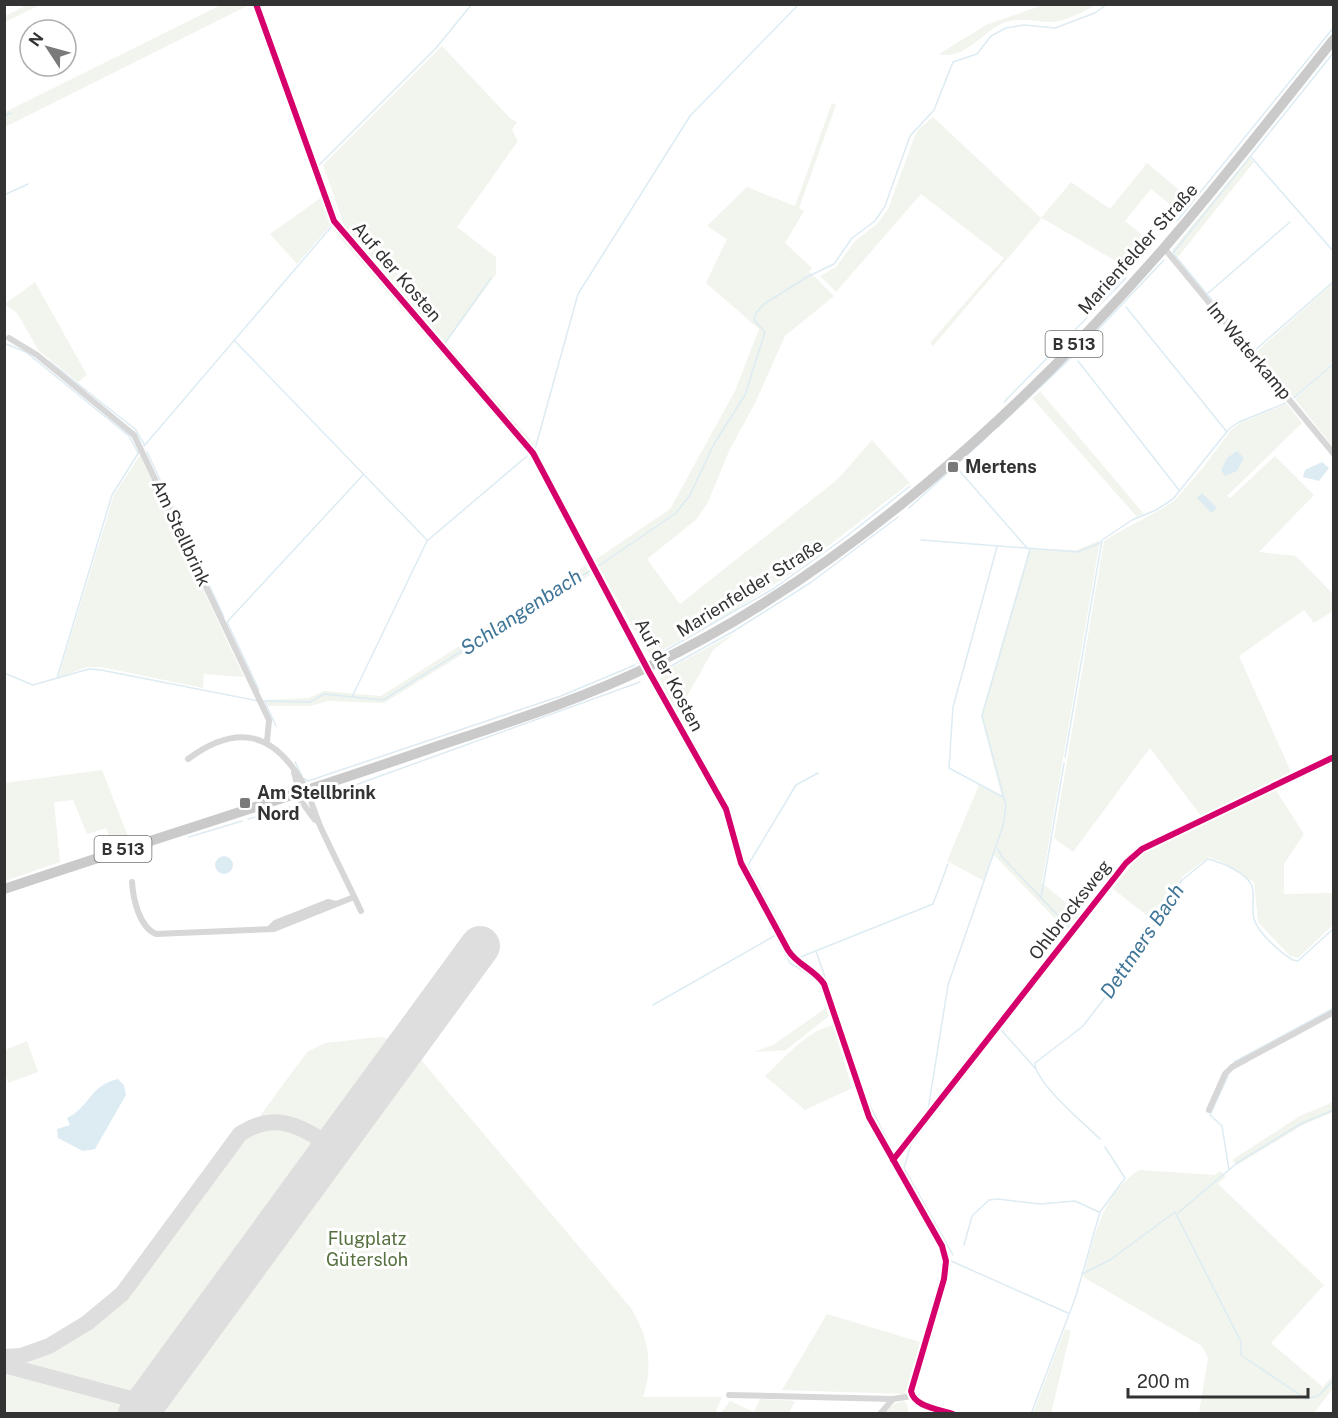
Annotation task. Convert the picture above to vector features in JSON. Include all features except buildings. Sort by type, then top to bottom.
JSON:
[{"type":"main road","name":"Marienfelder Straße","points":[[4,889],[303,793],[563,702],[647,668],[732,623],[806,575],[899,504],[1005,411],[1108,309],[1164,248],[1334,39]]},
{"type":"street","name":"Auf der Kosten","points":[[256,4],[334,221],[533,453],[600,575],[647,668],[726,809],[741,863],[788,950],[794,960],[818,976],[824,984],[869,1117],[942,1246],[946,1261],[944,1279],[911,1385],[912,1396]]},
{"type":"street","name":"Im Waterkamp","points":[[1164,248],[1334,454]]},
{"type":"street","name":"Am Stellbrink","points":[[9,338],[37,355],[134,435],[269,720],[267,742]]},
{"type":"street","points":[[188,759],[202,748],[234,738],[267,742],[281,752],[293,769],[361,911]]},
{"type":"street","name":"Ohlbrocksweg","points":[[893,1160],[1126,863],[1142,849],[1334,757]]},
{"type":"street","points":[[132,882],[133,898],[149,932],[156,934],[268,929],[354,897]]},
{"type":"street","points":[[1209,1110],[1225,1074],[1232,1067],[1334,1012]]},
{"type":"street","points":[[729,1395],[893,1399],[912,1396],[920,1403],[953,1413]]},
{"type":"street","points":[[880,1413],[893,1399]]},
{"type":"green space","points":[[1046,4],[1095,5],[1060,21],[1009,21],[995,27],[965,50],[948,55],[939,54],[986,25]]},
{"type":"green space","points":[[27,5],[40,5],[5,22],[5,16]]},
{"type":"green space","points":[[221,5],[249,5],[5,127],[5,112],[74,78],[78,78],[78,76]]},
{"type":"green space","points":[[442,46],[510,118],[517,122],[512,130],[518,141],[457,227],[496,257],[496,274],[446,343],[534,444],[528,454],[333,230],[343,222],[323,165]]},
{"type":"green space","points":[[832,103],[836,105],[799,208],[804,211],[785,243],[812,268],[809,271],[834,296],[785,336],[756,401],[729,451],[708,502],[697,519],[647,559],[680,604],[838,479],[872,440],[910,483],[801,567],[727,615],[653,655],[646,651],[595,560],[670,509],[735,391],[759,329],[706,283],[727,239],[707,226],[747,187],[795,206]]},
{"type":"green space","points":[[933,117],[1041,218],[1071,182],[1110,209],[1147,163],[1191,200],[1181,213],[1151,189],[1125,221],[1154,245],[1131,270],[1042,218],[933,346],[930,343],[1004,258],[921,194],[836,292],[820,276],[836,267],[855,241],[877,224],[888,209],[914,138],[918,130]]},
{"type":"green space","points":[[1249,157],[1254,162],[1178,257],[1172,250]]},
{"type":"green space","points":[[322,197],[331,225],[297,264],[270,234]]},
{"type":"green space","points":[[35,282],[87,375],[78,382],[39,351],[17,313],[5,304]]},
{"type":"green space","points":[[1333,283],[1333,362],[1294,398],[1255,353]]},
{"type":"green space","points":[[1333,364],[1333,447],[1295,399]]},
{"type":"green space","points":[[1040,391],[1144,514],[1137,517],[1032,398]]},
{"type":"green space","points":[[1287,404],[1302,423],[1227,496],[1230,498],[1275,456],[1314,495],[1259,552],[1296,556],[1333,594],[1333,611],[1314,623],[1304,610],[1239,656],[1291,772],[1201,816],[1150,748],[1073,852],[1054,838],[1104,541],[1174,501],[1202,469],[1231,430],[1240,423]]},
{"type":"green space","points":[[140,455],[244,677],[204,674],[203,688],[101,667],[87,667],[58,678],[114,495]]},
{"type":"green space","points":[[1100,540],[1042,883],[1080,914],[1066,930],[994,855],[984,881],[947,861],[979,785],[1002,797],[981,716],[1029,549],[1077,550]]},
{"type":"green space","points":[[585,566],[590,575],[384,703],[328,701],[310,706],[268,706],[265,700],[309,698],[324,691],[381,696]]},
{"type":"green space","points":[[735,633],[713,650],[677,714],[660,680],[663,672]]},
{"type":"green space","points":[[102,770],[129,839],[112,844],[106,828],[87,834],[73,800],[54,802],[60,862],[5,881],[5,783]]},
{"type":"green space","points":[[1275,789],[1304,834],[1284,864],[1284,894],[1333,893],[1333,925],[1298,958],[1290,956],[1258,922],[1254,882],[1220,861],[1209,857],[1183,876],[1154,921],[1112,888],[1143,852]]},
{"type":"green space","points":[[826,1008],[829,1016],[786,1050],[754,1052],[773,1045]]},
{"type":"green space","points":[[833,1025],[852,1088],[805,1110],[765,1076],[805,1039]]},
{"type":"green space","name":"Flugplatz Gütersloh","points":[[379,1037],[392,1039],[422,1061],[631,1308],[642,1329],[648,1351],[648,1374],[643,1397],[722,1397],[715,1413],[5,1413],[5,1374],[79,1337],[127,1297],[307,1052],[325,1043]]},
{"type":"green space","points":[[27,1041],[38,1072],[8,1083],[5,1073],[5,1050]]},
{"type":"green space","points":[[1333,1102],[1333,1112],[1303,1125],[1237,1165],[1232,1160],[1300,1116]]},
{"type":"green space","points":[[1139,1170],[1215,1175],[1220,1171],[1226,1176],[1218,1184],[1324,1285],[1271,1343],[1323,1387],[1333,1375],[1333,1388],[1314,1413],[1199,1413],[1208,1358],[1202,1346],[1083,1277],[1096,1232],[1108,1204],[1126,1180]]},
{"type":"green space","points":[[827,1314],[920,1342],[905,1394],[782,1390]]},
{"type":"green space","points":[[1065,1329],[1071,1331],[1051,1413],[1033,1413]]},
{"type":"green space","points":[[760,1399],[795,1401],[789,1413],[721,1413],[730,1401],[754,1412]]},
{"type":"green space","points":[[903,1401],[907,1404],[908,1413],[883,1414],[893,1405]]},
{"type":"shaded area","points":[[1237,451],[1244,458],[1237,471],[1225,476],[1221,470],[1227,458]]},
{"type":"shaded area","points":[[1322,462],[1329,468],[1319,481],[1303,477],[1305,470]]},
{"type":"shaded area","points":[[1202,493],[1217,508],[1211,513],[1197,498]]},
{"type":"shaded area","points":[[224,856],[231,858],[233,865],[231,872],[224,874],[217,872],[215,865],[217,858]]},
{"type":"shaded area","points":[[118,1079],[124,1085],[126,1095],[95,1149],[83,1151],[58,1138],[57,1129],[70,1125],[67,1118],[81,1108],[101,1086]]},
{"type":"waterway","points":[[338,218],[318,166],[436,48],[472,4]]},
{"type":"waterway","points":[[535,449],[578,294],[690,116],[799,4]]},
{"type":"waterway","name":"Schlangenbach","points":[[597,567],[676,513],[690,495],[714,444],[745,395],[765,332],[754,320],[756,313],[764,304],[807,277],[834,264],[852,238],[875,221],[885,206],[910,136],[934,110],[953,62],[977,54],[991,36],[1006,28],[1024,25],[1055,28],[1095,13],[1107,4]]},
{"type":"waterway","points":[[1177,221],[1334,27]]},
{"type":"waterway","points":[[1249,345],[1173,253],[1334,52]]},
{"type":"waterway","points":[[4,116],[11,113]]},
{"type":"waterway","points":[[1251,157],[1334,252]]},
{"type":"waterway","points":[[4,195],[28,184]]},
{"type":"waterway","points":[[1207,294],[1290,222]]},
{"type":"waterway","points":[[144,446],[332,226]]},
{"type":"waterway","points":[[998,427],[1073,356],[1164,260]]},
{"type":"waterway","points":[[445,343],[491,278]]},
{"type":"waterway","points":[[1004,402],[1126,278]]},
{"type":"waterway","points":[[1254,351],[1334,281]]},
{"type":"waterway","points":[[1126,307],[1227,432]]},
{"type":"waterway","points":[[234,340],[427,540]]},
{"type":"waterway","points":[[6,344],[26,352],[129,436],[138,453]]},
{"type":"waterway","points":[[49,361],[135,429],[144,444]]},
{"type":"waterway","points":[[1078,361],[1179,490]]},
{"type":"waterway","points":[[1294,398],[1334,363]]},
{"type":"waterway","points":[[1065,757],[1102,540],[1132,520],[1156,510],[1173,499],[1229,429],[1239,422],[1286,403]]},
{"type":"waterway","points":[[909,508],[988,436]]},
{"type":"waterway","points":[[57,678],[112,495],[139,452]]},
{"type":"waterway","points":[[147,452],[224,617]]},
{"type":"waterway","points":[[352,697],[427,541],[527,456]]},
{"type":"waterway","points":[[957,468],[1028,549]]},
{"type":"waterway","points":[[259,690],[227,622],[363,475]]},
{"type":"waterway","points":[[654,657],[773,589],[847,536],[910,486]]},
{"type":"waterway","points":[[662,671],[734,631],[810,583],[898,517]]},
{"type":"waterway","points":[[921,540],[1078,552],[1100,543]]},
{"type":"waterway","points":[[997,547],[953,707],[949,768],[1003,797]]},
{"type":"waterway","points":[[866,1098],[894,1153],[928,1110],[948,985],[1003,826],[1006,805],[982,716],[1030,550]]},
{"type":"waterway","name":"Schlangenbach","points":[[263,701],[310,702],[324,694],[383,700],[593,569]]},
{"type":"waterway","points":[[295,762],[303,778],[308,781],[561,696],[635,665]]},
{"type":"waterway","name":"Schlangenbach","points":[[4,673],[33,685],[89,669],[101,670],[258,701]]},
{"type":"waterway","points":[[325,796],[640,682]]},
{"type":"waterway","points":[[265,702],[276,726]]},
{"type":"waterway","points":[[1324,758],[1334,753]]},
{"type":"waterway","points":[[1282,786],[1334,762]]},
{"type":"waterway","points":[[1041,898],[1064,763]]},
{"type":"waterway","points":[[795,954],[748,865],[796,785],[818,773]]},
{"type":"waterway","points":[[248,819],[290,807]]},
{"type":"waterway","points":[[189,837],[242,821]]},
{"type":"waterway","points":[[939,1096],[1070,928],[1002,857],[998,849]]},
{"type":"waterway","name":"Dettmers Bach","points":[[1100,1139],[1052,1092],[1037,1071],[1035,1063],[1083,1026],[1127,969],[1182,880],[1208,859],[1226,865],[1245,877],[1252,886],[1253,915],[1256,924],[1270,942],[1293,960],[1298,961],[1334,928]]},
{"type":"waterway","points":[[798,958],[933,904],[948,864]]},
{"type":"waterway","points":[[653,1005],[776,935],[790,963],[816,979]]},
{"type":"waterway","points":[[816,951],[854,1062]]},
{"type":"waterway","points":[[819,983],[831,1016]]},
{"type":"waterway","points":[[1234,1062],[1334,1008]]},
{"type":"waterway","points":[[834,1026],[853,1082]]},
{"type":"waterway","points":[[1002,1031],[1035,1068]]},
{"type":"waterway","points":[[1228,1076],[1210,1115],[1222,1126],[1229,1170]]},
{"type":"waterway","points":[[953,1255],[904,1168],[911,1144],[963,1078]]},
{"type":"waterway","points":[[1178,1213],[1237,1163],[1302,1123],[1334,1110]]},
{"type":"waterway","name":"Dettmers Bach","points":[[1031,1414],[1076,1296],[1100,1212],[1125,1178],[1105,1147]]},
{"type":"waterway","points":[[964,1245],[972,1216],[989,1200],[1040,1204],[1075,1201],[1099,1212]]},
{"type":"waterway","points":[[1082,1274],[1110,1260],[1175,1212],[1241,1342],[1241,1355],[1306,1399],[1318,1396],[1334,1380]]},
{"type":"waterway","points":[[951,1261],[1068,1313]]},
{"type":"taxiway","points":[[4,1357],[21,1356],[49,1346],[87,1323],[122,1294],[240,1134],[265,1123],[277,1122],[299,1128],[333,1147]]},
{"type":"taxiway","points":[[4,1365],[146,1403]]},
{"type":"runway","points":[[138,1414],[480,946]]},
{"type":"cycle path","points":[[256,4],[334,221],[533,453],[649,672],[726,809],[741,863],[788,950],[824,984],[869,1117],[942,1246],[946,1261],[944,1279],[911,1391],[917,1401],[922,1404],[953,1414]]},
{"type":"cycle path","points":[[893,1160],[1126,863],[1142,849],[1334,757]]},
{"type":"place","name":"Mertens","points":[[953,467]]},
{"type":"place","name":"Am Stellbrink Nord","points":[[245,803]]}]
